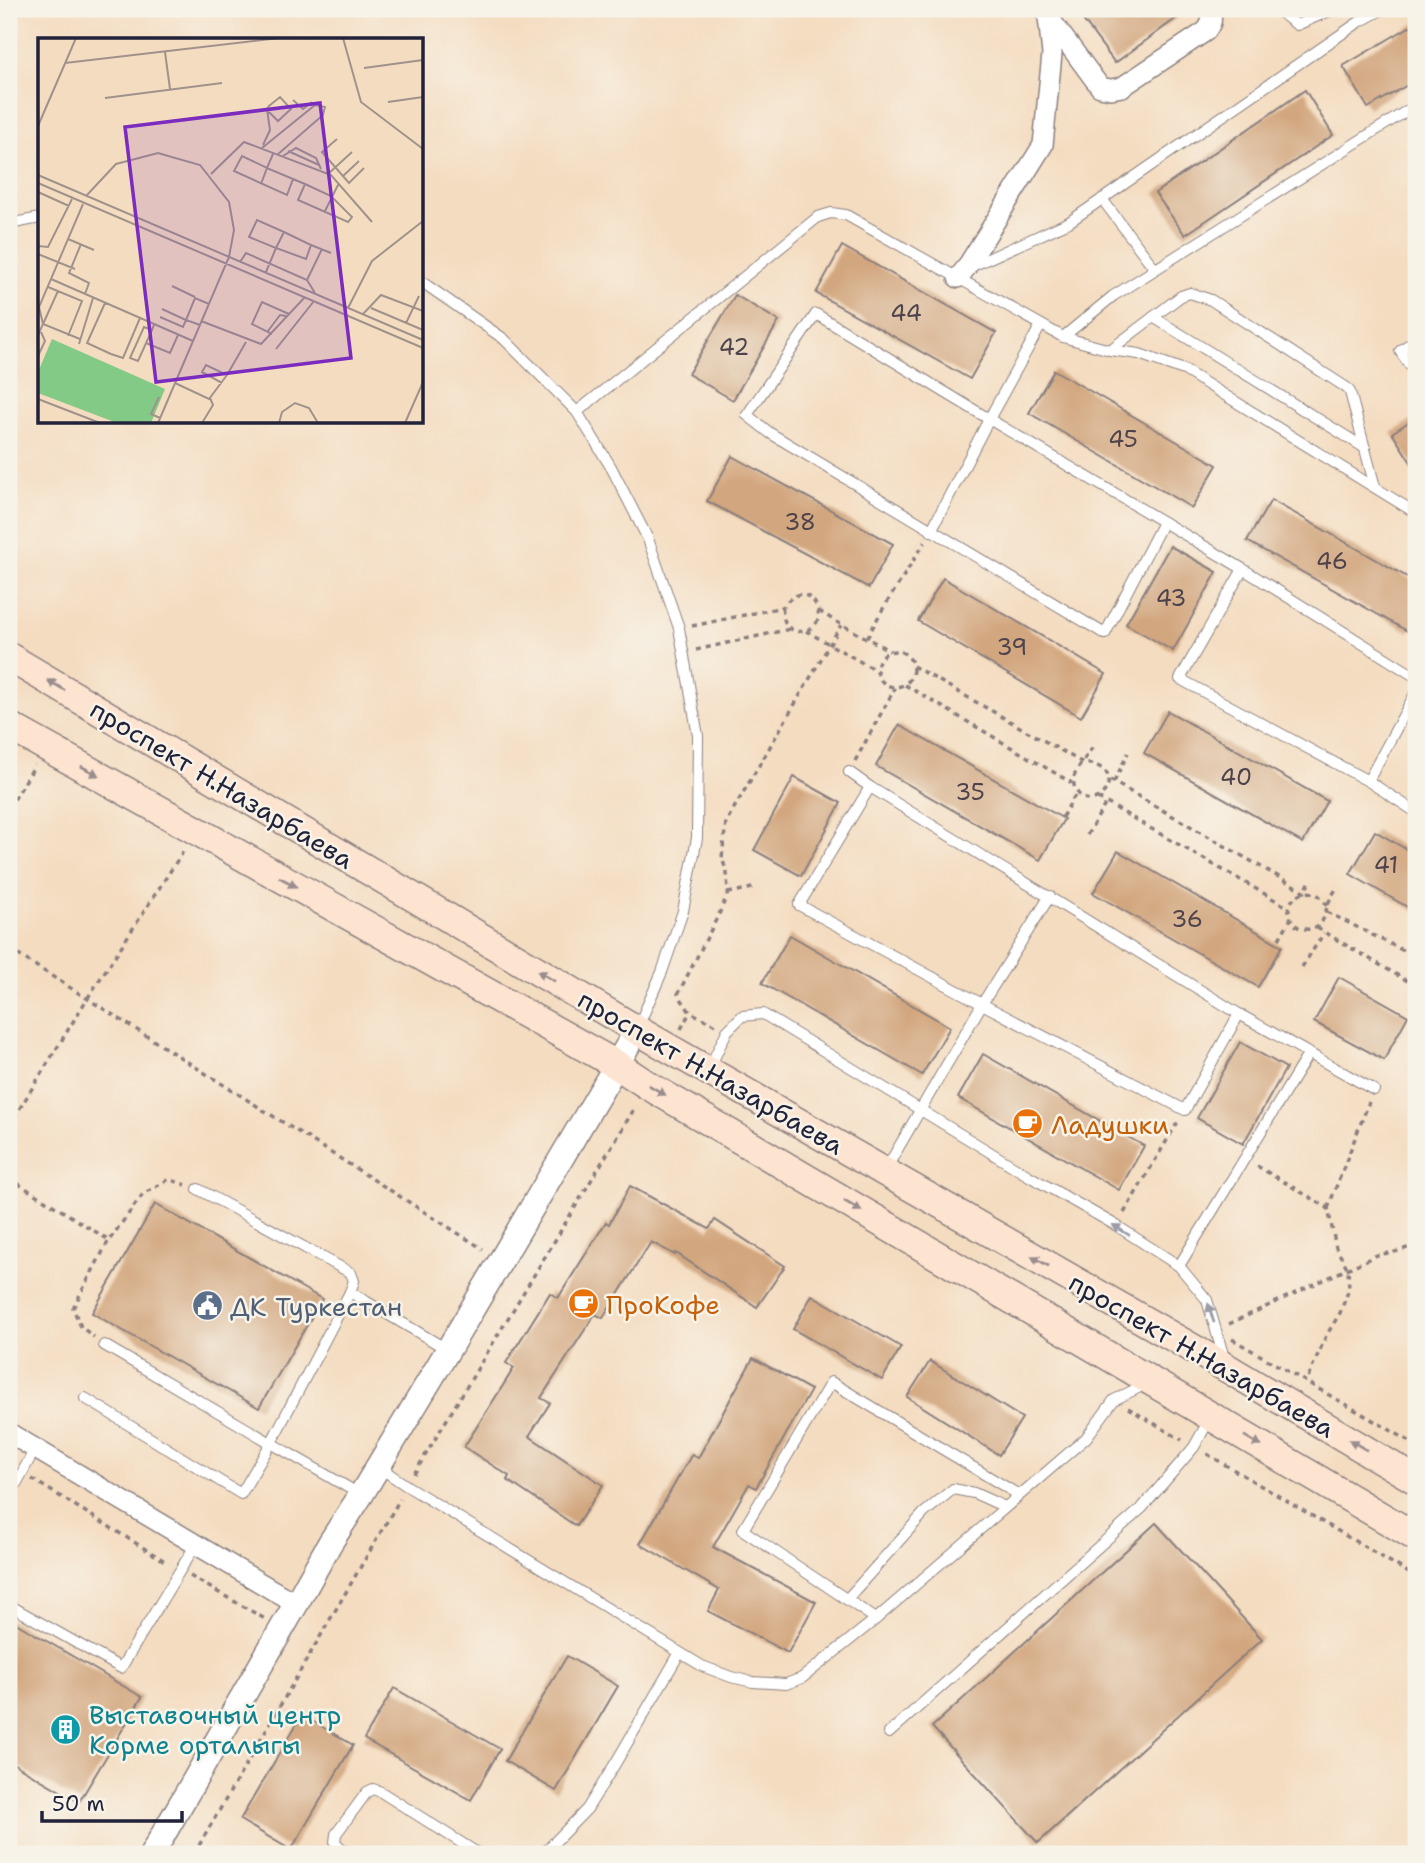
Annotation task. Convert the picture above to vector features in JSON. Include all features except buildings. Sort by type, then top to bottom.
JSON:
[{"type":"main road","name":"проспект Н.Назарбаева","points":[[9,657],[637,1030],[1227,1368],[1416,1480]]},
{"type":"main road","name":"проспект Н.Назарбаева","points":[[9,726],[617,1065],[1416,1537]]},
{"type":"street","points":[[1046,13],[1100,87],[1111,89],[1122,87],[1206,31],[1212,19],[1208,9]]},
{"type":"street","points":[[962,273],[1043,145],[1052,54],[1046,13]]},
{"type":"street","points":[[152,1854],[330,1543],[449,1350],[637,1030]]},
{"type":"street","points":[[9,1433],[296,1604]]},
{"type":"lane","points":[[1276,9],[1297,25],[1335,9]]},
{"type":"lane","points":[[962,273],[1069,222],[1359,22],[1383,9]]},
{"type":"lane","points":[[1063,337],[1113,296],[1416,105]]},
{"type":"lane","points":[[1102,200],[1155,270]]},
{"type":"lane","points":[[577,412],[818,217],[831,213],[846,215],[962,273],[1063,337],[1110,350],[1139,354],[1184,370],[1416,513]]},
{"type":"lane","points":[[9,224],[38,218]]},
{"type":"lane","points":[[424,283],[504,339],[577,412],[611,467],[648,539],[679,628],[698,736],[697,838],[683,911],[662,972],[637,1030]]},
{"type":"lane","points":[[1110,350],[1181,296],[1190,293],[1211,300],[1347,388],[1375,487]]},
{"type":"lane","points":[[1164,523],[1105,634],[770,433],[747,415],[816,314],[1243,569],[1416,677]]},
{"type":"lane","points":[[1153,317],[1365,448]]},
{"type":"lane","points":[[931,531],[1041,325]]},
{"type":"lane","points":[[1416,339],[1400,351],[1416,375]]},
{"type":"lane","points":[[1243,569],[1180,680],[1368,781],[1416,812]]},
{"type":"lane","points":[[1368,781],[1416,692]]},
{"type":"lane","points":[[849,772],[1240,1014],[1374,1090]]},
{"type":"lane","points":[[870,787],[799,905],[1185,1110],[1240,1014]]},
{"type":"lane","points":[[884,1172],[982,1004],[1051,897]]},
{"type":"lane","points":[[708,1071],[727,1031],[742,1016],[764,1014],[1179,1266],[1207,1300],[1227,1368]]},
{"type":"lane","points":[[1179,1266],[1309,1053]]},
{"type":"lane","points":[[85,1398],[241,1494],[271,1443],[354,1280],[351,1273],[198,1189]]},
{"type":"lane","points":[[350,1292],[449,1350]]},
{"type":"lane","points":[[104,1345],[361,1495]]},
{"type":"lane","points":[[378,1466],[679,1654],[732,1677],[753,1682],[786,1684],[802,1678],[876,1619],[1086,1438],[1114,1400],[1152,1381]]},
{"type":"lane","points":[[876,1619],[743,1530],[831,1382],[1019,1495]]},
{"type":"lane","points":[[889,1733],[1142,1508],[1194,1447],[1211,1416]]},
{"type":"lane","points":[[10,1491],[35,1449]]},
{"type":"lane","points":[[847,1599],[924,1513],[953,1489],[974,1493],[1004,1507]]},
{"type":"lane","points":[[9,1605],[121,1668],[196,1544]]},
{"type":"lane","points":[[543,1854],[587,1809],[679,1654]]},
{"type":"lane","points":[[351,1854],[335,1842],[336,1834],[373,1789],[479,1854]]},
{"type":"path","points":[[867,638],[931,531]]},
{"type":"path","points":[[794,596],[810,597],[819,611],[818,619],[806,631],[798,632],[784,623],[783,607],[787,600],[794,596]]},
{"type":"path","points":[[679,628],[783,607]]},
{"type":"path","points":[[819,611],[890,651],[900,651],[909,657],[914,666],[1083,763],[1095,764],[1105,770],[1111,781],[1305,892],[1316,893],[1324,900],[1327,909],[1416,957]]},
{"type":"path","points":[[727,1031],[690,1012],[678,994],[728,893],[727,873],[722,858],[726,822],[841,625]]},
{"type":"path","points":[[684,653],[790,629]]},
{"type":"path","points":[[806,631],[877,671]]},
{"type":"path","points":[[890,651],[881,657],[877,666],[878,677],[885,685],[905,685],[912,677],[914,666]]},
{"type":"path","points":[[905,685],[1073,783],[1077,792],[1087,799],[1098,799],[1106,803],[1289,908]]},
{"type":"path","points":[[849,772],[895,687]]},
{"type":"path","points":[[1073,783],[1076,772],[1093,746]]},
{"type":"path","points":[[9,808],[47,747]]},
{"type":"path","points":[[1098,799],[1107,791],[1128,753]]},
{"type":"path","points":[[1062,817],[1077,792]]},
{"type":"path","points":[[1087,835],[1106,803]]},
{"type":"path","points":[[9,1126],[196,830]]},
{"type":"path","points":[[1310,881],[1305,892],[1294,897],[1289,908],[1291,919],[1297,927],[1307,930],[1317,928],[1324,921],[1336,889]]},
{"type":"path","points":[[728,893],[757,887]]},
{"type":"path","points":[[1279,939],[1291,919]]},
{"type":"path","points":[[1317,928],[1416,986]]},
{"type":"path","points":[[1302,967],[1324,933]]},
{"type":"path","points":[[9,949],[501,1260]]},
{"type":"path","points":[[194,1854],[407,1486],[649,1086]]},
{"type":"path","points":[[1306,1382],[1349,1289],[1348,1269],[1336,1248],[1328,1208],[1374,1090]]},
{"type":"path","points":[[1116,1226],[1185,1110]]},
{"type":"path","points":[[1244,1159],[1328,1208]]},
{"type":"path","points":[[9,1178],[109,1240]]},
{"type":"path","points":[[104,1345],[81,1327],[73,1308],[109,1240],[143,1194],[151,1189],[169,1179],[198,1189]]},
{"type":"path","points":[[1216,1330],[1377,1255],[1400,1251],[1416,1244]]},
{"type":"path","points":[[1216,1330],[1416,1445]]},
{"type":"path","points":[[1114,1400],[1416,1577]]},
{"type":"path","points":[[22,1473],[282,1629]]},
{"type":"place","name":"Ладушки","points":[[1028,1124]]},
{"type":"place","name":"ПроКофе","points":[[583,1304]]},
{"type":"place","name":"ДК Туркестан","points":[[207,1306]]},
{"type":"place","name":"Выставочный центр Корме орталыгы","points":[[66,1729]]}]
